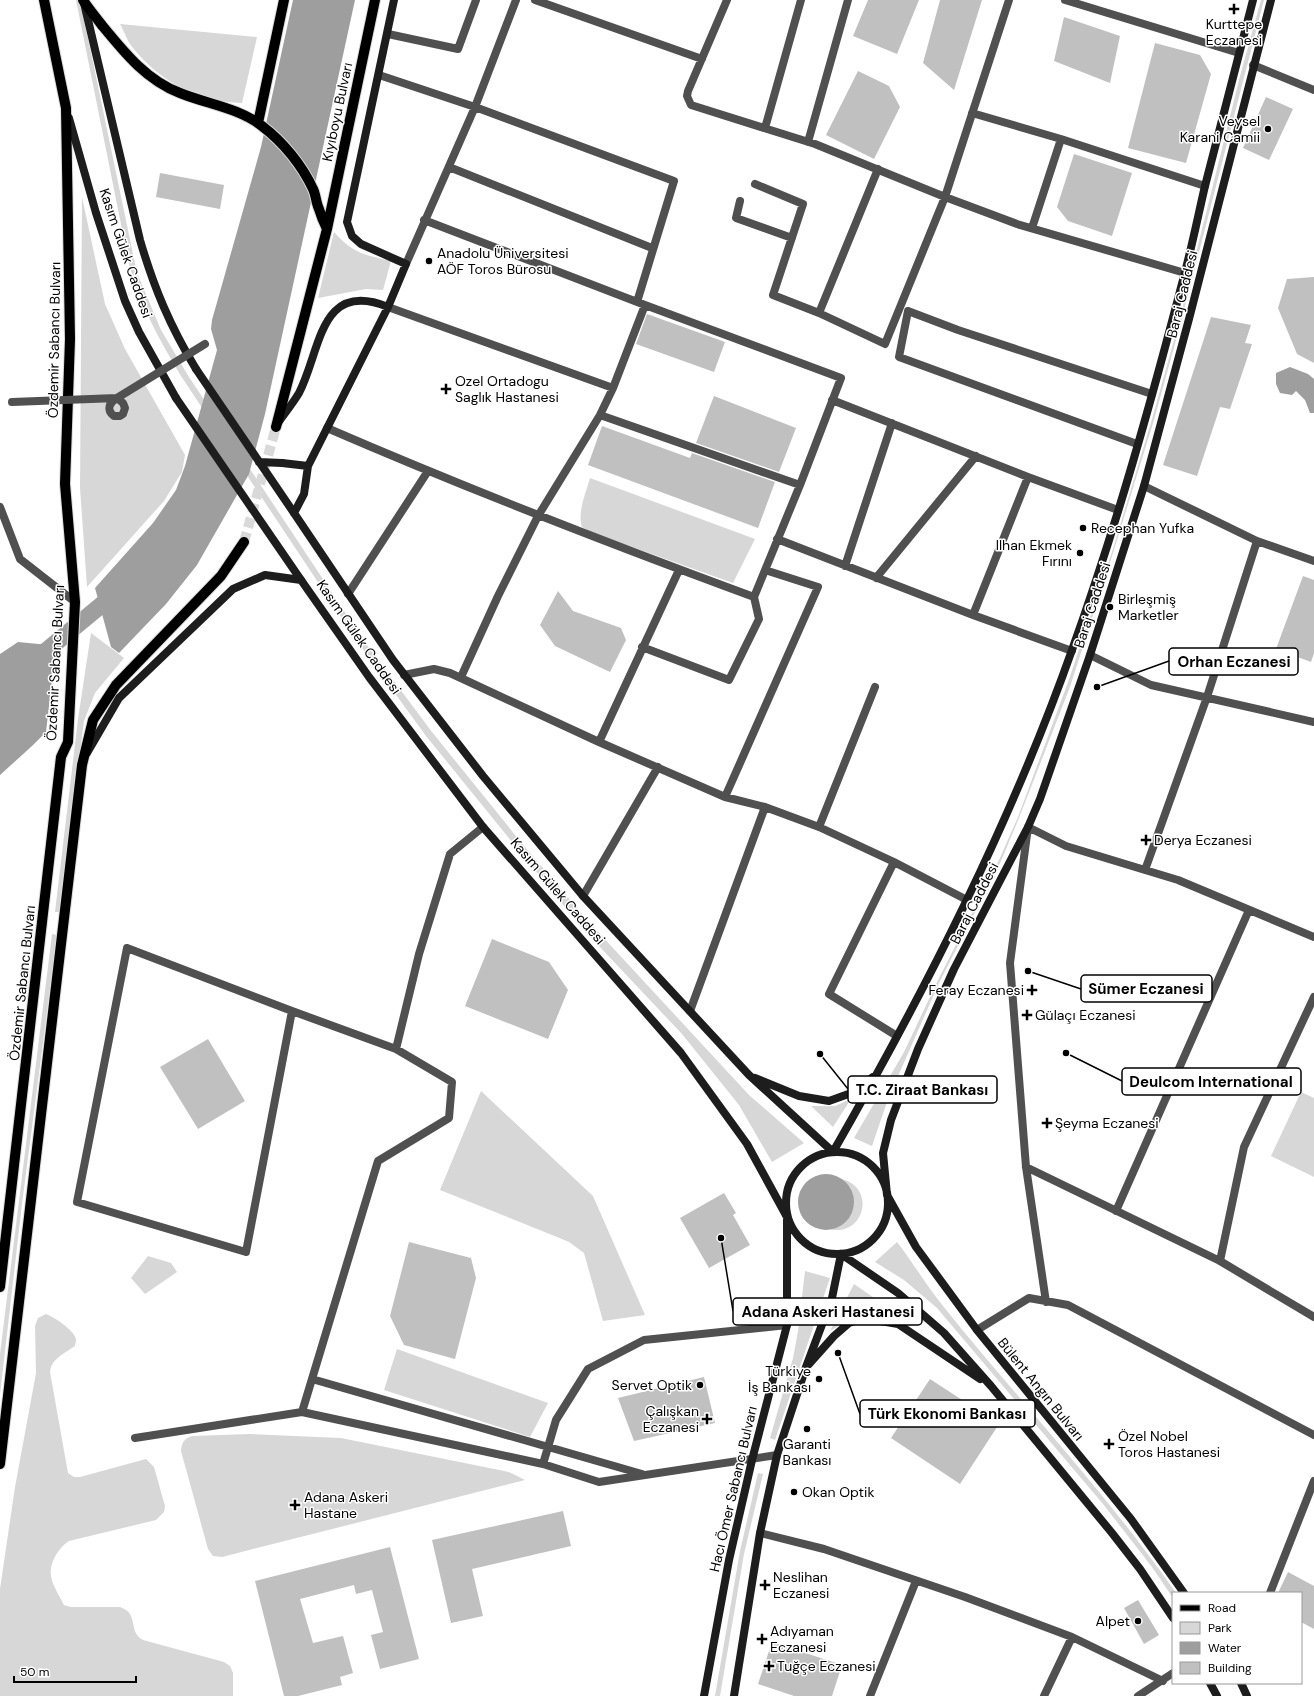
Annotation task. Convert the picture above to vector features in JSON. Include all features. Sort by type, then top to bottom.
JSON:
[{"type":"main road","name":"Kasım Gülek Caddesi","points":[[44,0],[66,108],[96,213],[125,301],[139,332],[176,398],[369,677],[483,826],[681,1053],[747,1144],[787,1217]]},
{"type":"main road","name":"Kasım Gülek Caddesi","points":[[83,0],[138,232],[150,274],[162,304],[196,369],[404,674],[484,776],[583,896],[749,1075],[833,1152]]},
{"type":"main road","points":[[83,0],[119,46],[134,63],[150,76],[163,85],[180,93],[233,111],[260,125],[293,157],[302,168],[313,190],[327,229],[276,427]]},
{"type":"main road","points":[[260,125],[284,0]]},
{"type":"main road","name":"Kıyıboyu Bulvarı","points":[[327,229],[375,0]]},
{"type":"main road","points":[[294,513],[304,494],[308,466],[388,307],[406,264],[361,244],[352,236],[347,222],[394,0]]},
{"type":"main road","name":"Baraj Caddesi","points":[[833,1152],[897,1036],[967,900],[1017,792],[1072,651],[1118,510],[1152,394],[1185,273],[1205,186],[1253,0]]},
{"type":"main road","name":"Baraj Caddesi","points":[[887,1195],[883,1153],[891,1120],[918,1049],[954,968],[1028,827],[1042,793],[1090,655],[1144,486],[1189,319],[1253,65],[1271,0]]},
{"type":"main road","name":"Özdemir Sabancı Bulvarı","points":[[0,1287],[61,757],[68,742],[75,602],[65,484],[70,339],[66,108]]},
{"type":"main road","points":[[276,427],[299,393],[327,320],[342,305],[358,300],[373,301],[388,307]]},
{"type":"main road","points":[[259,462],[282,462],[308,466]]},
{"type":"main road","points":[[0,1464],[27,1223],[84,759],[93,720],[116,685],[221,576],[244,542]]},
{"type":"main road","points":[[84,759],[119,698],[233,589],[265,575],[301,580]]},
{"type":"main road","points":[[749,1075],[799,1096],[829,1101],[854,1092],[877,1073]]},
{"type":"main road","points":[[833,1152],[844,1152],[859,1157],[872,1166],[882,1179],[887,1195],[887,1211],[884,1221],[873,1239],[858,1249],[841,1254],[824,1252],[808,1245],[795,1233],[787,1217],[785,1199],[790,1182],[799,1168],[812,1158],[833,1152]]},
{"type":"main road","name":"Bülent Angın Bulvarı","points":[[887,1195],[916,1247],[976,1330],[1131,1519],[1183,1592]]},
{"type":"main road","name":"Hacı Ömer Sabancı Bulvarı","points":[[704,1696],[729,1560],[752,1460],[788,1325],[787,1217]]},
{"type":"main road","points":[[734,1696],[760,1533],[777,1455],[806,1367],[832,1298],[841,1254]]},
{"type":"main road","points":[[841,1254],[898,1293],[938,1328],[991,1386],[1135,1563],[1172,1617]]},
{"type":"main road","points":[[806,1367],[834,1336],[849,1323],[864,1318],[898,1324],[991,1386]]},
{"type":"main road","points":[[1211,1684],[1217,1696]]},
{"type":"main road","points":[[1241,1684],[1247,1696]]},
{"type":"street","points":[[388,34],[458,49],[476,0]]},
{"type":"street","points":[[406,264],[424,220],[475,107],[516,0]]},
{"type":"street","points":[[534,0],[702,59]]},
{"type":"street","points":[[727,0],[688,91],[687,96],[691,105],[808,142],[1017,224],[1185,273]]},
{"type":"street","points":[[765,128],[801,0]]},
{"type":"street","points":[[808,142],[848,0]]},
{"type":"street","points":[[755,184],[804,204],[773,295],[819,313],[885,344],[944,196],[1009,0]]},
{"type":"street","points":[[1065,0],[1239,53]]},
{"type":"street","points":[[1253,65],[1314,90]]},
{"type":"street","points":[[379,75],[475,107],[674,181],[652,248],[637,302]]},
{"type":"street","points":[[972,113],[1061,139],[1205,186]]},
{"type":"street","points":[[1032,228],[1061,139]]},
{"type":"street","points":[[449,167],[652,248]]},
{"type":"street","points":[[819,313],[878,169]]},
{"type":"street","points":[[740,202],[736,218],[792,238]]},
{"type":"street","points":[[424,220],[637,302],[841,378],[800,485],[754,597],[759,619],[729,680],[642,647]]},
{"type":"street","points":[[461,677],[498,596],[538,516],[600,415],[614,388],[645,305]]},
{"type":"street","points":[[388,307],[614,388]]},
{"type":"street","points":[[1137,444],[899,357],[908,311],[966,333],[1152,394]]},
{"type":"street","points":[[12,402],[117,398],[205,344]]},
{"type":"street","points":[[832,400],[1028,477],[1118,510]]},
{"type":"street","points":[[600,415],[800,485]]},
{"type":"street","points":[[845,566],[892,423]]},
{"type":"street","points":[[327,428],[538,516],[754,597]]},
{"type":"street","points":[[876,578],[976,456]]},
{"type":"street","points":[[348,594],[428,471]]},
{"type":"street","points":[[973,616],[1028,477]]},
{"type":"street","points":[[1144,486],[1257,541],[1314,561]]},
{"type":"street","points":[[0,507],[20,558],[75,602]]},
{"type":"street","points":[[777,539],[973,616],[1072,651]]},
{"type":"street","points":[[1145,870],[1207,697],[1257,541]]},
{"type":"street","points":[[598,742],[679,570]]},
{"type":"street","points":[[725,797],[818,587],[765,570]]},
{"type":"street","points":[[1090,655],[1151,685],[1314,722]]},
{"type":"street","points":[[404,674],[434,669],[461,677],[598,742],[725,797],[765,807],[819,827],[894,862],[967,900]]},
{"type":"street","points":[[819,827],[875,687]]},
{"type":"street","points":[[583,896],[658,768]]},
{"type":"street","points":[[690,1011],[765,807]]},
{"type":"street","points":[[396,1049],[419,954],[450,854],[483,826]]},
{"type":"street","points":[[1046,1302],[1026,1167],[1010,963],[1028,827],[1066,846],[1178,880],[1314,937]]},
{"type":"street","points":[[894,862],[829,994],[897,1036]]},
{"type":"street","points":[[1116,1211],[1250,910]]},
{"type":"street","points":[[292,1011],[246,1252],[77,1202],[127,948],[396,1049],[452,1082],[449,1118],[378,1160],[302,1412]]},
{"type":"street","points":[[1220,1261],[1244,1147],[1314,997]]},
{"type":"street","points":[[1026,1167],[1220,1261],[1314,1317]]},
{"type":"street","points":[[976,1330],[1029,1298],[1068,1305],[1314,1435]]},
{"type":"street","points":[[543,1464],[550,1446],[556,1420],[588,1369],[644,1340],[788,1325]]},
{"type":"street","points":[[312,1379],[550,1446],[645,1475]]},
{"type":"street","points":[[135,1438],[302,1412],[543,1464],[598,1482],[752,1460],[777,1455]]},
{"type":"street","points":[[1270,1592],[1314,1481]]},
{"type":"street","points":[[760,1533],[824,1548],[1072,1637],[1163,1681]]},
{"type":"street","points":[[870,1696],[916,1581]]},
{"type":"street","points":[[1044,1696],[1072,1637]]},
{"type":"street","points":[[1138,1696],[1172,1674]]},
{"type":"green space","points":[[76,0],[80,0],[137,273],[161,330],[189,377],[364,641],[432,732],[520,841],[588,921],[749,1095],[804,1143],[772,1162],[739,1105],[682,1034],[582,928],[426,736],[359,644],[181,376],[151,322],[139,294],[129,264]]},
{"type":"green space","points":[[1261,0],[1264,0],[1181,322],[1154,420],[1070,687],[1001,861],[939,983],[888,1099],[872,1146],[854,1138],[904,1052],[937,982],[999,860],[1018,817],[1067,685],[1112,552],[1152,419],[1179,322],[1240,76]]},
{"type":"green space","points":[[120,24],[257,37],[242,103],[211,99],[182,88],[168,80],[155,71],[133,48]]},
{"type":"green space","points":[[82,197],[105,304],[125,349],[185,455],[182,472],[164,501],[87,587],[80,488]]},
{"type":"green space","points":[[334,232],[353,249],[374,257],[391,261],[383,290],[366,289],[318,298]]},
{"type":"green space","points":[[590,478],[755,539],[733,583],[590,532],[582,527],[581,509]]},
{"type":"green space","points":[[91,633],[124,658],[95,693],[84,721],[59,912],[55,912],[78,719]]},
{"type":"green space","points":[[52,934],[57,935],[22,1204],[0,1395],[0,1354]]},
{"type":"green space","points":[[481,1091],[593,1196],[645,1315],[603,1321],[584,1253],[569,1242],[440,1190]]},
{"type":"green space","points":[[1301,1092],[1314,1098],[1314,1177],[1271,1156]]},
{"type":"green space","points":[[851,1099],[833,1127],[811,1106],[835,1106]]},
{"type":"green space","points":[[834,1178],[849,1182],[858,1190],[862,1200],[862,1211],[857,1221],[848,1228],[836,1230],[821,1226]]},
{"type":"green space","points":[[897,1242],[931,1291],[972,1342],[1121,1519],[1175,1592],[1172,1592],[1172,1597],[1152,1567],[1103,1504],[937,1308],[904,1280],[875,1262]]},
{"type":"green space","points":[[148,1256],[171,1263],[177,1272],[145,1294],[131,1278]]},
{"type":"green space","points":[[805,1271],[830,1278],[775,1440],[770,1438],[793,1358],[798,1331]]},
{"type":"green space","points":[[854,1284],[903,1318],[862,1312],[830,1331]]},
{"type":"green space","points":[[46,1314],[68,1328],[76,1339],[75,1346],[53,1363],[50,1372],[68,1473],[74,1477],[80,1477],[146,1459],[154,1467],[165,1506],[164,1512],[156,1520],[69,1541],[59,1551],[53,1562],[51,1575],[54,1587],[64,1605],[71,1607],[120,1607],[126,1610],[132,1618],[135,1632],[143,1640],[224,1662],[230,1666],[233,1673],[233,1696],[0,1696],[0,1589],[15,1487],[36,1373],[35,1326],[38,1318]]},
{"type":"green space","points":[[397,1349],[548,1403],[530,1437],[384,1390]]},
{"type":"green space","points":[[250,1434],[341,1438],[509,1472],[525,1480],[222,1557],[213,1556],[208,1549],[181,1451],[182,1445],[187,1438],[192,1436]]},
{"type":"green space","points":[[758,1473],[763,1474],[744,1554],[720,1696],[715,1696],[740,1551]]},
{"type":"water","points":[[293,0],[355,0],[265,414],[249,474],[197,565],[166,604],[119,653],[111,647],[95,588],[153,523],[176,490],[185,466],[217,350],[211,329],[212,320],[261,147]]},
{"type":"water","points":[[1290,367],[1308,374],[1314,379],[1314,413],[1310,413],[1305,400],[1296,391],[1292,395],[1280,393],[1276,384],[1276,373]]},
{"type":"water","points":[[18,642],[49,645],[55,653],[46,732],[0,775],[0,654]]},
{"type":"water","points":[[826,1174],[837,1176],[846,1182],[852,1191],[854,1202],[852,1213],[846,1222],[837,1228],[826,1230],[815,1228],[806,1222],[800,1213],[798,1202],[800,1191],[806,1182],[815,1176]]},
{"type":"building","points":[[868,0],[919,0],[897,54],[853,36]]},
{"type":"building","points":[[940,0],[982,0],[954,90],[923,63]]},
{"type":"building","points":[[1064,17],[1120,36],[1110,83],[1054,61]]},
{"type":"building","points":[[1155,43],[1200,55],[1211,74],[1186,163],[1128,148]]},
{"type":"building","points":[[858,71],[889,86],[900,107],[874,159],[826,135]]},
{"type":"building","name":"Veysel Karani Camii","points":[[1266,97],[1293,109],[1269,160],[1243,148]]},
{"type":"building","points":[[1074,154],[1132,173],[1112,236],[1068,221],[1057,207]]},
{"type":"building","points":[[160,173],[224,185],[220,209],[156,197]]},
{"type":"building","points":[[1314,277],[1314,363],[1297,354],[1278,308],[1287,279]]},
{"type":"building","points":[[647,314],[725,342],[714,372],[636,344]]},
{"type":"building","points":[[1211,317],[1251,325],[1245,343],[1252,344],[1230,409],[1220,407],[1197,476],[1163,465]]},
{"type":"building","points":[[714,396],[796,428],[779,472],[696,443]]},
{"type":"building","points":[[602,426],[690,458],[692,453],[775,482],[758,528],[588,465]]},
{"type":"building","points":[[1303,576],[1314,580],[1314,653],[1311,662],[1276,649]]},
{"type":"building","points":[[558,591],[573,611],[621,628],[626,640],[610,672],[555,646],[540,625]]},
{"type":"building","points":[[492,939],[549,962],[568,990],[548,1039],[465,1006]]},
{"type":"building","points":[[208,1039],[245,1101],[198,1129],[160,1067]]},
{"type":"building","points":[[724,1193],[736,1213],[733,1215],[750,1245],[709,1268],[680,1218]]},
{"type":"building","points":[[409,1242],[471,1258],[476,1278],[455,1359],[404,1345],[390,1316]]},
{"type":"building","points":[[704,1377],[715,1423],[634,1441],[618,1398]]},
{"type":"building","points":[[930,1379],[999,1424],[960,1484],[891,1438]]},
{"type":"building","points":[[563,1511],[571,1546],[472,1569],[483,1616],[451,1623],[432,1540]]},
{"type":"building","points":[[390,1547],[419,1659],[380,1669],[371,1635],[383,1632],[372,1590],[356,1594],[354,1585],[300,1599],[313,1643],[343,1636],[353,1673],[340,1677],[342,1685],[298,1696],[284,1696],[255,1581]]},
{"type":"building","points":[[1288,1572],[1314,1586],[1314,1629],[1302,1623],[1302,1592],[1278,1592]]},
{"type":"building","points":[[1138,1600],[1159,1635],[1144,1644],[1124,1608]]},
{"type":"building","points":[[772,1642],[842,1665],[832,1696],[794,1696],[758,1684]]},
{"type":"waterway","points":[[0,689],[117,592]]},
{"type":"tunnel","points":[[244,542],[276,427]]},
{"type":"place","name":"Kurttepe Eczanesi","points":[[1234,9]]},
{"type":"place","name":"Veysel Karani Camii","points":[[1268,129]]},
{"type":"place","name":"Anadolu Üniversitesi AÖF Toros Bürosu","points":[[429,261]]},
{"type":"place","name":"Ozel Ortadogu Saglık Hastanesi","points":[[446,389]]},
{"type":"place","name":"Recephan Yufka","points":[[1083,528]]},
{"type":"place","name":"Ilhan Ekmek Fırını","points":[[1080,553]]},
{"type":"place","name":"Birleşmiş Marketler","points":[[1110,607]]},
{"type":"place","name":"Orhan Eczanesi","points":[[1097,687]]},
{"type":"place","name":"Derya Eczanesi","points":[[1146,840]]},
{"type":"place","name":"Sümer Eczanesi","points":[[1028,971]]},
{"type":"place","name":"Feray Eczanesi","points":[[1032,990]]},
{"type":"place","name":"Gülaçı Eczanesi","points":[[1027,1015]]},
{"type":"place","name":"Deulcom International","points":[[1066,1053]]},
{"type":"place","name":"T.C. Ziraat Bankası","points":[[820,1054]]},
{"type":"place","name":"Şeyma Eczanesi","points":[[1047,1123]]},
{"type":"place","name":"Adana Askeri Hastanesi","points":[[721,1238]]},
{"type":"place","name":"Türk Ekonomi Bankası","points":[[838,1353]]},
{"type":"place","name":"Türkiye İş Bankası","points":[[819,1379]]},
{"type":"place","name":"Servet Optik","points":[[700,1385]]},
{"type":"place","name":"Çalışkan Eczanesi","points":[[707,1419]]},
{"type":"place","name":"Garanti Bankası","points":[[807,1429]]},
{"type":"place","name":"Özel Nobel Toros Hastanesi","points":[[1109,1444]]},
{"type":"place","name":"Okan Optik","points":[[794,1492]]},
{"type":"place","name":"Adana Askeri Hastane","points":[[295,1505]]},
{"type":"place","name":"Neslihan Eczanesi","points":[[765,1585]]},
{"type":"place","name":"Alpet","points":[[1138,1621]]},
{"type":"place","name":"Adıyaman Eczanesi","points":[[762,1639]]},
{"type":"place","name":"Tuğçe Eczanesi","points":[[769,1666]]}]
